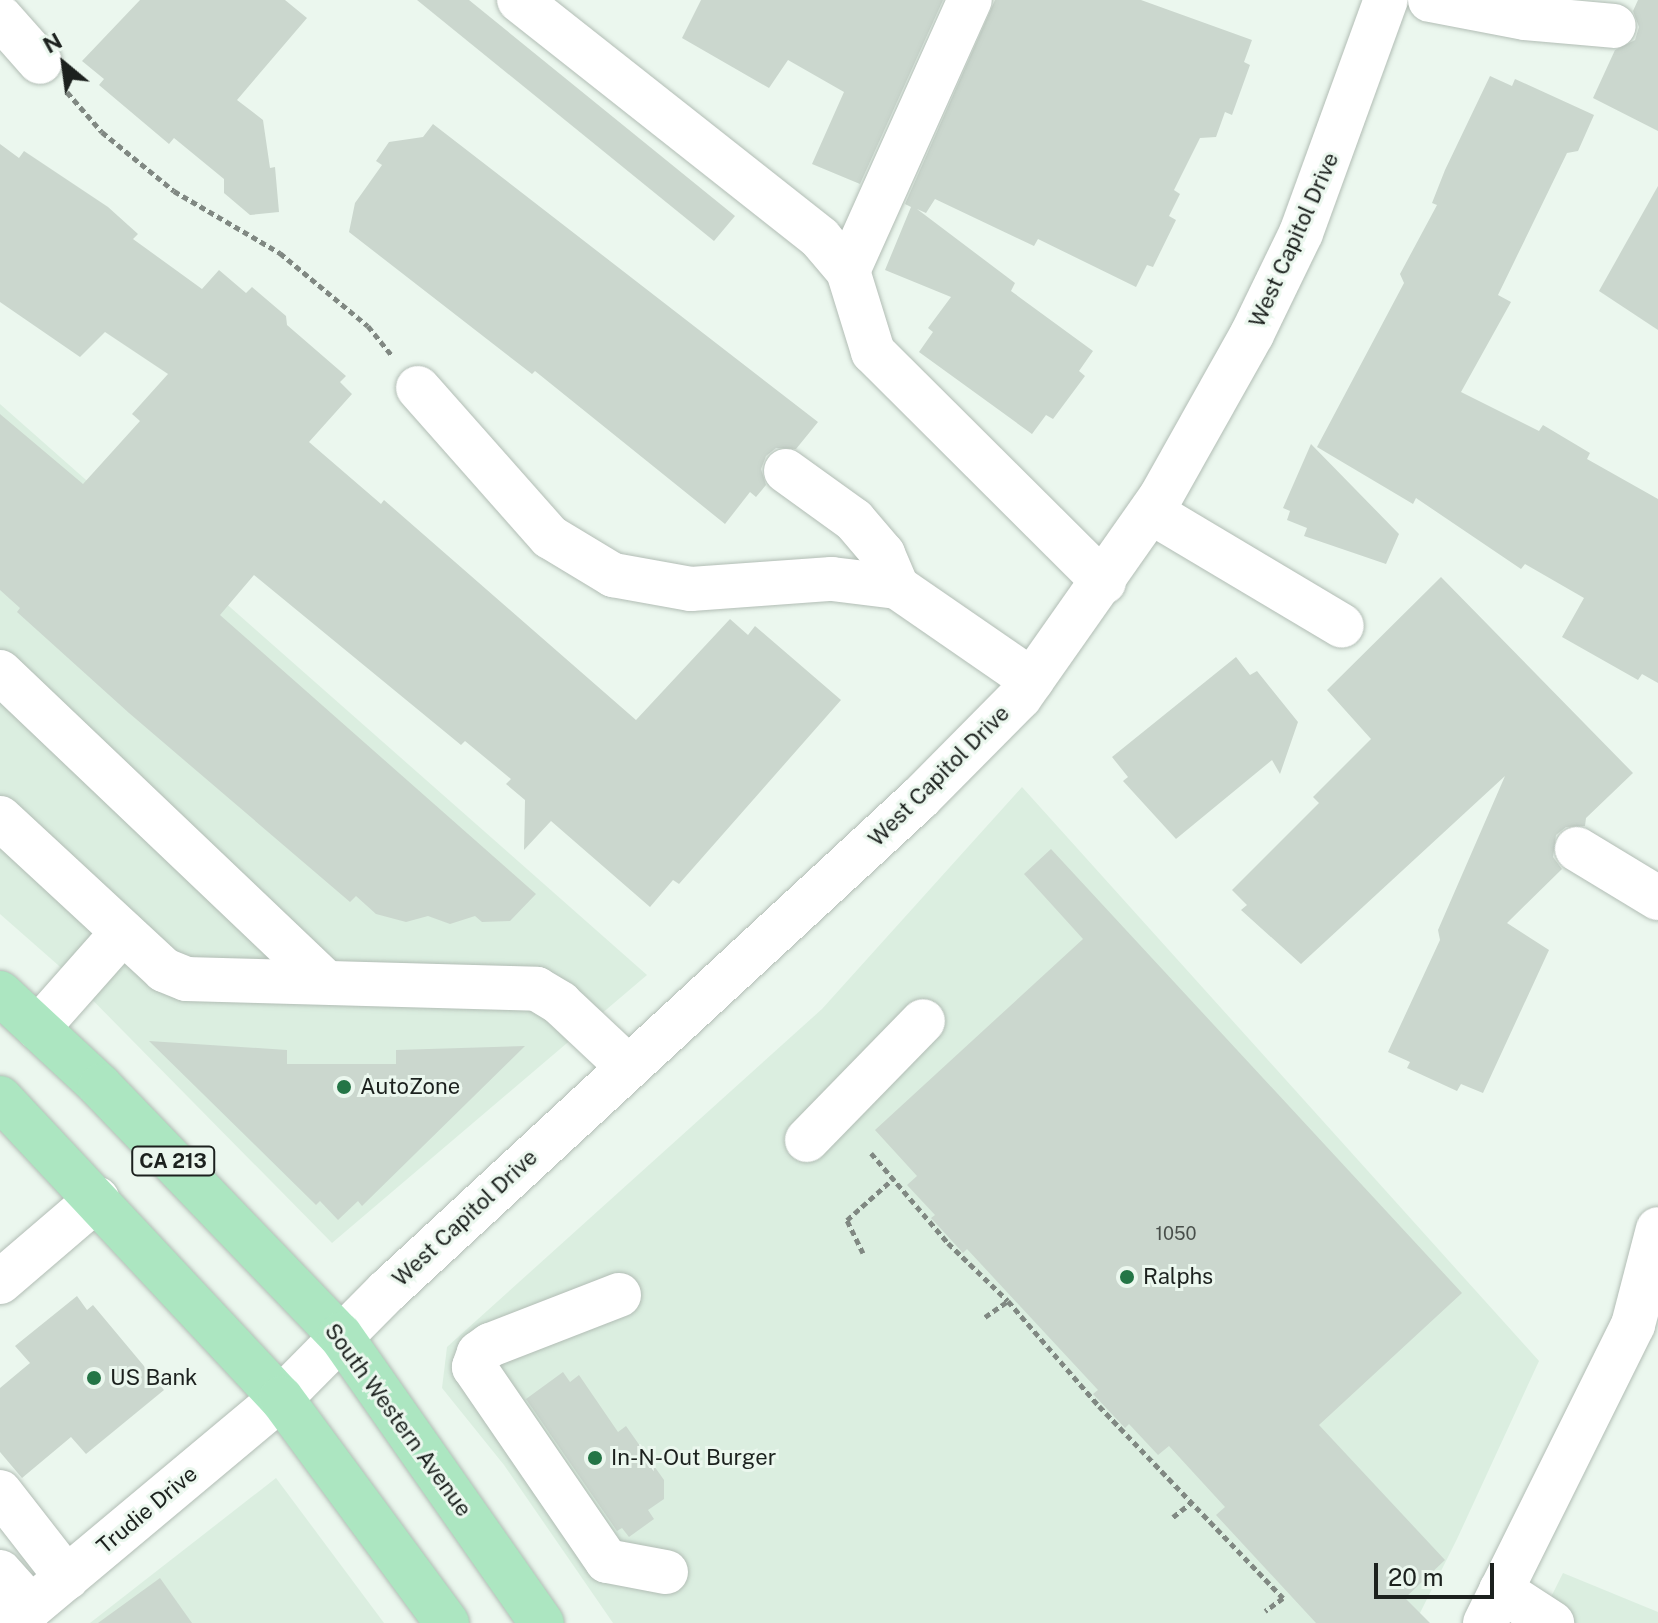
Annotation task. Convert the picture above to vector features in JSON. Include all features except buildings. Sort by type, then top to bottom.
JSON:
[{"type":"main road","name":"South Western Avenue","points":[[0,993],[340,1335],[542,1623]]},
{"type":"main road","points":[[0,1098],[281,1398],[447,1623]]},
{"type":"street","points":[[519,0],[820,238],[848,271],[873,352],[1104,582]]},
{"type":"street","points":[[848,271],[970,0]]},
{"type":"street","name":"West Capitol Drive","points":[[281,1398],[340,1335],[627,1066],[920,798],[1032,680],[1151,512],[1252,334],[1301,233],[1386,0]]},
{"type":"street","points":[[1430,0],[1525,18],[1614,26]]},
{"type":"street","points":[[0,17],[40,62]]},
{"type":"street","points":[[418,388],[550,537],[613,575],[691,589],[832,579],[897,587],[1032,680]]},
{"type":"street","points":[[786,471],[854,520],[883,554],[897,587]]},
{"type":"street","points":[[1151,512],[1342,626]]},
{"type":"street","points":[[0,672],[325,982]]},
{"type":"street","points":[[0,818],[164,970],[186,979],[537,989],[560,1003],[627,1066]]},
{"type":"street","points":[[1577,849],[1658,898]]},
{"type":"street","points":[[38,1028],[123,932]]},
{"type":"street","points":[[807,1140],[923,1021]]},
{"type":"street","points":[[0,1282],[97,1199]]},
{"type":"street","points":[[1552,1623],[1493,1607],[1646,1331],[1658,1229]]},
{"type":"street","points":[[619,1295],[490,1345],[474,1367],[607,1561],[666,1572]]},
{"type":"street","name":"Trudie Drive","points":[[22,1615],[281,1398]]},
{"type":"street","points":[[0,1492],[67,1578]]},
{"type":"street","points":[[0,1572],[22,1615]]},
{"type":"path","points":[[40,62],[102,132],[174,191],[280,253],[368,326],[418,388]]},
{"type":"path","points":[[871,1153],[948,1243],[1008,1301],[1191,1503],[1283,1598],[1265,1611]]},
{"type":"path","points":[[863,1253],[847,1220],[894,1178]]},
{"type":"path","points":[[985,1317],[1008,1301]]},
{"type":"path","points":[[1173,1517],[1191,1503]]},
{"type":"shaded area","points":[[0,404],[647,975],[332,1243],[58,965],[0,914]]},
{"type":"shaded area","points":[[1022,787],[1539,1361],[1457,1539],[1415,1623],[613,1623],[504,1465],[442,1388],[447,1347],[822,1009]]},
{"type":"shaded area","points":[[276,1478],[384,1623],[90,1623]]},
{"type":"shaded area","points":[[1563,1573],[1658,1612],[1658,1623],[1538,1623]]},
{"type":"place","name":"AutoZone","points":[[344,1087]]},
{"type":"place","name":"Ralphs","points":[[1127,1277]]},
{"type":"place","name":"US Bank","points":[[94,1378]]},
{"type":"place","name":"In-N-Out Burger","points":[[595,1458]]}]
